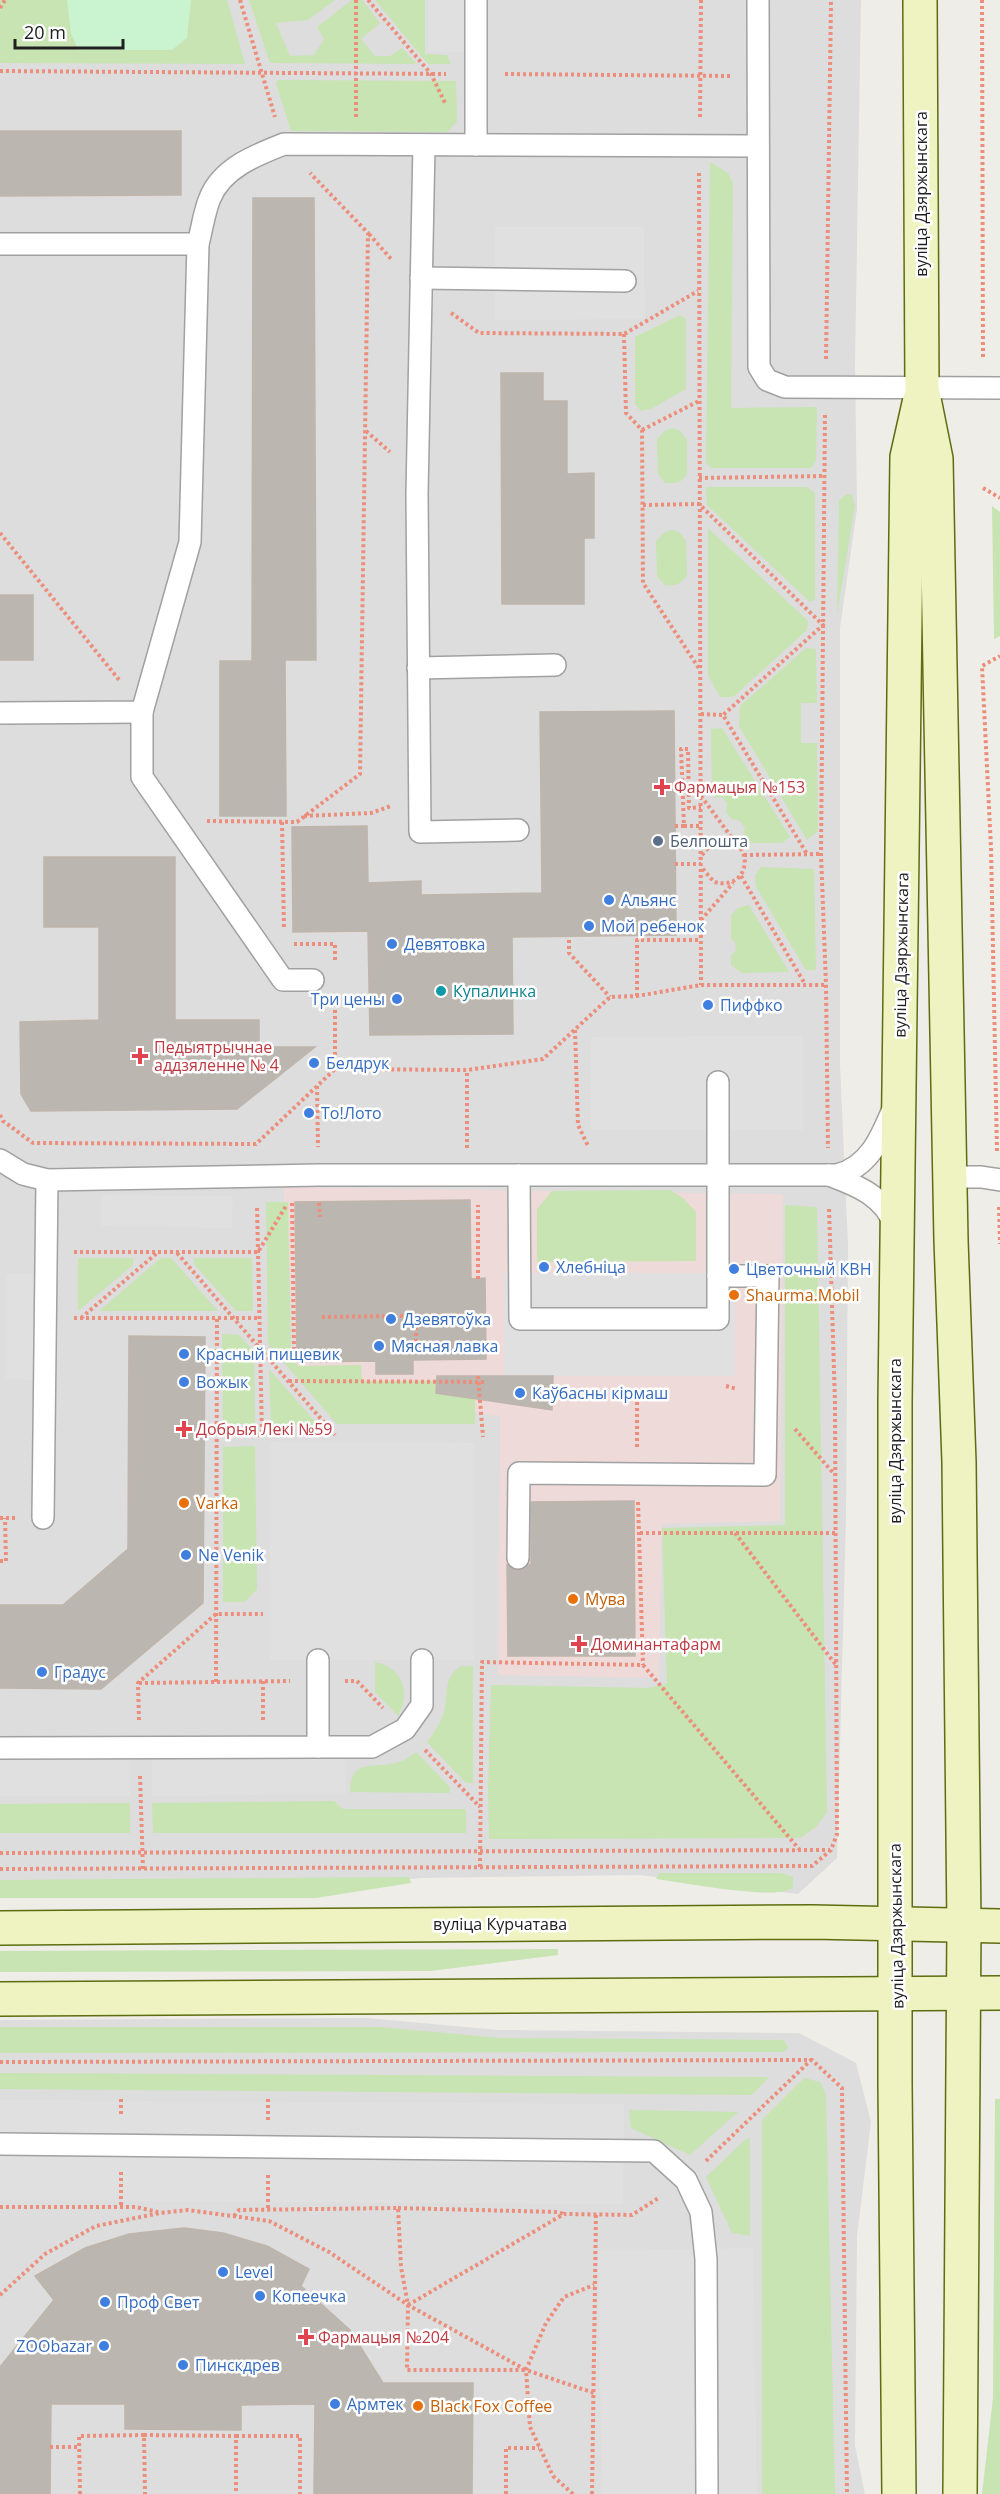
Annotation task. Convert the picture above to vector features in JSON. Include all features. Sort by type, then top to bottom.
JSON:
[{"type":"main road","name":"вуліца Дзяржынскага","points":[[920,0],[922,389],[936,459],[950,1177],[959,1462],[964,1925],[960,2494]]},
{"type":"main road","name":"вуліца Дзяржынскага","points":[[899,2494],[895,1752],[897,1240],[907,457],[922,389]]},
{"type":"main road","name":"вуліца Курчатава","points":[[0,1928],[897,1923],[1000,1926]]},
{"type":"main road","points":[[0,1999],[1000,1993]]},
{"type":"lane","points":[[476,0],[476,145]]},
{"type":"lane","points":[[759,0],[759,367],[767,380],[785,387],[992,388]]},
{"type":"lane","points":[[313,980],[284,980],[142,777],[142,712],[190,542],[198,244],[210,197],[227,174],[254,155],[284,144],[758,146]]},
{"type":"lane","points":[[424,145],[417,494],[420,832],[518,830]]},
{"type":"lane","points":[[0,244],[198,244]]},
{"type":"lane","points":[[421,285],[625,281]]},
{"type":"lane","points":[[418,668],[555,665]]},
{"type":"lane","points":[[0,713],[142,712]]},
{"type":"lane","points":[[519,1175],[520,1319],[718,1319],[718,1082]]},
{"type":"lane","points":[[0,1160],[23,1174],[47,1180],[319,1175],[718,1175],[828,1166],[851,1171],[869,1156],[882,1136],[899,1094]]},
{"type":"lane","points":[[828,1166],[872,1195],[888,1211],[897,1240]]},
{"type":"lane","points":[[950,1177],[981,1177],[999,1180]]},
{"type":"lane","points":[[43,1518],[47,1180]]},
{"type":"lane","points":[[518,1558],[519,1473],[765,1475],[768,1276],[718,1276]]},
{"type":"lane","points":[[318,1660],[318,1747]]},
{"type":"lane","points":[[0,1748],[372,1747],[405,1730],[422,1706],[422,1660]]},
{"type":"lane","points":[[0,2144],[654,2151],[686,2180],[701,2212],[706,2259],[707,2494]]},
{"type":"path","points":[[0,8],[5,0]]},
{"type":"path","points":[[205,821],[297,822],[360,774],[368,233],[300,164],[287,163],[284,144],[240,0]]},
{"type":"path","points":[[356,0],[357,145]]},
{"type":"path","points":[[368,0],[431,74]]},
{"type":"path","points":[[701,0],[699,146],[701,985]]},
{"type":"path","points":[[828,1166],[826,985],[821,854],[831,0]]},
{"type":"path","points":[[982,0],[992,388]]},
{"type":"path","points":[[0,71],[262,72]]},
{"type":"path","points":[[421,285],[479,333],[624,334],[699,291]]},
{"type":"path","points":[[624,334],[626,413],[642,430],[643,583],[700,670]]},
{"type":"path","points":[[642,430],[699,401]]},
{"type":"path","points":[[699,478],[825,476]]},
{"type":"path","points":[[984,488],[1000,498]]},
{"type":"path","points":[[643,505],[699,504],[823,625]]},
{"type":"path","points":[[0,533],[124,687]]},
{"type":"path","points":[[701,714],[723,715],[823,625]]},
{"type":"path","points":[[999,1180],[991,848],[982,666],[1000,656]]},
{"type":"path","points":[[723,715],[807,854]]},
{"type":"path","points":[[684,826],[681,749],[688,749],[688,808],[701,807]]},
{"type":"path","points":[[304,816],[371,813],[420,795]]},
{"type":"path","points":[[701,796],[736,843],[746,862],[741,876],[728,884],[714,882],[703,872],[701,864]]},
{"type":"path","points":[[282,822],[284,933]]},
{"type":"path","points":[[675,826],[701,826]]},
{"type":"path","points":[[701,858],[703,850],[714,841],[729,840],[736,843]]},
{"type":"path","points":[[744,855],[821,854]]},
{"type":"path","points":[[675,864],[701,864]]},
{"type":"path","points":[[741,876],[805,984]]},
{"type":"path","points":[[701,920],[735,880]]},
{"type":"path","points":[[569,940],[569,953],[610,997]]},
{"type":"path","points":[[637,996],[637,940],[701,940]]},
{"type":"path","points":[[313,980],[335,980],[336,1069]]},
{"type":"path","points":[[0,1115],[3,1121],[33,1143],[256,1144],[336,1069],[467,1070],[543,1059],[610,997],[637,996],[701,985],[826,985]]},
{"type":"path","points":[[574,1029],[578,1125],[591,1152]]},
{"type":"path","points":[[467,1070],[467,1175]]},
{"type":"path","points":[[317,1086],[319,1175]]},
{"type":"path","points":[[216,1434],[262,1435],[257,1196]]},
{"type":"path","points":[[258,1252],[292,1196],[294,1349]]},
{"type":"path","points":[[0,1869],[813,1866],[831,1850],[837,1834],[836,1533],[829,1203]]},
{"type":"path","points":[[478,1205],[478,1279]]},
{"type":"path","points":[[70,1252],[258,1252]]},
{"type":"path","points":[[80,1318],[158,1252]]},
{"type":"path","points":[[176,1252],[335,1435]]},
{"type":"path","points":[[416,1315],[416,1350]]},
{"type":"path","points":[[322,1317],[463,1315]]},
{"type":"path","points":[[71,1318],[260,1318]]},
{"type":"path","points":[[216,1318],[216,1682]]},
{"type":"path","points":[[478,1376],[483,1437]]},
{"type":"path","points":[[289,1381],[486,1382]]},
{"type":"path","points":[[0,1562],[6,1561],[5,1518]]},
{"type":"path","points":[[640,1533],[836,1533]]},
{"type":"path","points":[[735,1533],[837,1666]]},
{"type":"path","points":[[640,1540],[643,1665],[799,1850]]},
{"type":"path","points":[[139,1725],[138,1683],[216,1614],[263,1614]]},
{"type":"path","points":[[480,1867],[482,1662],[643,1665]]},
{"type":"path","points":[[343,1682],[357,1681],[387,1712]]},
{"type":"path","points":[[263,1682],[264,1724]]},
{"type":"path","points":[[138,1683],[297,1682]]},
{"type":"path","points":[[422,1748],[480,1808]]},
{"type":"path","points":[[140,1770],[143,1869]]},
{"type":"path","points":[[0,1853],[831,1850]]},
{"type":"path","points":[[234,2216],[239,2210],[398,2208],[632,2215],[686,2180],[812,2060]]},
{"type":"path","points":[[0,2062],[812,2060],[842,2088],[847,2494]]},
{"type":"path","points":[[0,2207],[136,2207],[159,2213]]},
{"type":"path","points":[[398,2208],[401,2267],[408,2305],[407,2370],[526,2370]]},
{"type":"path","points":[[0,2295],[45,2254],[96,2226],[159,2213],[188,2210],[269,2221],[329,2252],[408,2305],[526,2370],[594,2393]]},
{"type":"path","points":[[592,2494],[596,2213]]},
{"type":"path","points":[[408,2305],[564,2214]]},
{"type":"path","points":[[573,2494],[553,2476],[530,2427],[526,2370],[546,2323],[564,2297],[594,2285]]},
{"type":"path","points":[[144,2435],[145,2494]]},
{"type":"path","points":[[80,2494],[79,2436],[144,2435],[300,2436],[300,2494]]},
{"type":"path","points":[[236,2436],[236,2494]]},
{"type":"path","points":[[50,2447],[80,2447]]},
{"type":"path","points":[[506,2494],[506,2448],[538,2448]]},
{"type":"shaded area","points":[[0,0],[861,0],[855,365],[857,509],[840,628],[840,1065],[848,1246],[846,1518],[837,1858],[798,1894],[639,1875],[421,1878],[307,1890],[0,1895]]},
{"type":"shaded area","points":[[428,0],[476,0],[476,52],[428,52]]},
{"type":"shaded area","points":[[495,227],[644,227],[645,319],[495,320]]},
{"type":"shaded area","points":[[803,1036],[803,1130],[591,1130],[591,1037]]},
{"type":"shaded area","points":[[283,1187],[783,1194],[780,1521],[662,1524],[659,1678],[498,1675],[500,1417],[298,1379]]},
{"type":"shaded area","points":[[101,1195],[233,1196],[232,1228],[101,1226]]},
{"type":"shaded area","points":[[504,1273],[735,1273],[735,1376],[504,1376]]},
{"type":"shaded area","points":[[6,1274],[46,1274],[45,1380],[5,1379]]},
{"type":"shaded area","points":[[270,1442],[475,1443],[474,1660],[270,1660]]},
{"type":"shaded area","points":[[346,1747],[346,1794],[152,1796],[152,1748]]},
{"type":"shaded area","points":[[0,1748],[130,1748],[130,1796],[0,1796]]},
{"type":"shaded area","points":[[366,2018],[498,2030],[799,2033],[856,2063],[871,2122],[857,2236],[855,2446],[865,2494],[0,2494],[0,2020]]},
{"type":"shaded area","points":[[0,2100],[624,2104],[623,2204],[0,2200]]},
{"type":"shaded area","points":[[753,2248],[757,2494],[602,2494],[598,2251]]},
{"type":"green space","points":[[0,0],[227,0],[245,64],[0,63]]},
{"type":"green space","points":[[67,0],[191,0],[187,38],[172,50],[78,50],[71,33]]},
{"type":"green space","points":[[249,0],[335,0],[308,20],[276,23],[290,56],[314,55],[324,39],[317,27],[352,0],[362,0],[380,23],[361,39],[375,56],[390,56],[402,48],[417,64],[270,63]]},
{"type":"green space","points":[[375,0],[425,0],[425,54],[447,55],[451,64],[428,64]]},
{"type":"green space","points":[[278,80],[456,81],[457,122],[447,132],[291,131],[276,84]]},
{"type":"green space","points":[[710,162],[728,173],[733,183],[731,408],[817,407],[816,461],[811,468],[711,468],[706,463]]},
{"type":"green space","points":[[680,315],[686,319],[686,389],[651,409],[641,411],[635,404],[635,337]]},
{"type":"green space","points":[[672,428],[679,430],[687,439],[687,474],[678,482],[665,483],[658,474],[657,439],[666,430]]},
{"type":"green space","points":[[706,487],[807,487],[815,493],[815,599],[810,602],[707,505]]},
{"type":"green space","points":[[847,494],[852,495],[855,505],[837,615],[839,500]]},
{"type":"green space","points":[[992,506],[1000,512],[1000,636],[994,639]]},
{"type":"green space","points":[[708,528],[808,621],[807,630],[733,697],[720,697],[708,675]]},
{"type":"green space","points":[[672,530],[679,532],[686,541],[687,576],[677,584],[665,585],[657,576],[656,541],[665,532]]},
{"type":"green space","points":[[806,648],[816,649],[817,703],[801,703],[801,743],[817,743],[818,831],[807,840],[739,726],[740,706]]},
{"type":"green space","points":[[722,728],[790,837],[782,843],[749,843],[743,836],[745,828],[739,820],[731,819],[726,812],[727,804],[722,797],[715,798],[712,793],[711,729]]},
{"type":"green space","points":[[761,867],[814,869],[816,970],[806,970],[756,887],[755,876]]},
{"type":"green space","points":[[749,905],[789,972],[742,973],[731,965],[731,955],[736,951],[735,942],[731,939],[731,915],[738,908]]},
{"type":"green space","points":[[670,1190],[683,1198],[696,1212],[696,1261],[537,1262],[537,1209],[552,1191]]},
{"type":"green space","points":[[266,1202],[288,1202],[291,1358],[298,1366],[361,1365],[362,1381],[475,1381],[475,1424],[337,1424],[268,1344]]},
{"type":"green space","points":[[785,1205],[817,1207],[827,1812],[816,1827],[800,1838],[489,1839],[491,1685],[647,1688],[667,1684],[662,1528],[785,1525]]},
{"type":"green space","points":[[78,1258],[133,1258],[133,1265],[78,1311]]},
{"type":"green space","points":[[161,1258],[171,1258],[218,1311],[99,1311]]},
{"type":"green space","points":[[194,1258],[252,1258],[253,1311],[236,1311],[194,1264]]},
{"type":"green space","points":[[222,1334],[239,1335],[254,1352],[255,1424],[223,1424]]},
{"type":"green space","points":[[269,1369],[318,1425],[271,1425]]},
{"type":"green space","points":[[255,1446],[257,1589],[245,1602],[223,1602],[223,1447]]},
{"type":"green space","points":[[375,1662],[392,1670],[402,1682],[404,1698],[398,1716],[375,1692]]},
{"type":"green space","points":[[461,1666],[473,1666],[473,1783],[466,1783],[427,1742],[444,1713],[449,1679]]},
{"type":"green space","points":[[416,1752],[450,1787],[450,1793],[350,1792],[353,1775],[357,1771],[368,1766],[397,1763]]},
{"type":"green space","points":[[334,1801],[343,1809],[466,1809],[466,1833],[153,1833],[152,1803]]},
{"type":"green space","points":[[130,1803],[130,1833],[0,1833],[0,1804]]},
{"type":"green space","points":[[659,1873],[781,1873],[793,1877],[793,1888],[768,1892],[728,1890],[656,1879]]},
{"type":"green space","points":[[409,1877],[411,1883],[316,1898],[0,1898],[0,1880]]},
{"type":"green space","points":[[558,1949],[558,1955],[430,1971],[0,1972],[0,1951]]},
{"type":"green space","points":[[0,2027],[380,2027],[500,2038],[784,2040],[788,2047],[784,2052],[0,2053]]},
{"type":"green space","points":[[0,2073],[769,2077],[752,2095],[0,2089]]},
{"type":"green space","points":[[804,2078],[820,2082],[826,2095],[835,2494],[762,2494],[762,2120]]},
{"type":"green space","points":[[995,2099],[1000,2099],[1000,2494],[982,2494],[993,2398]]},
{"type":"green space","points":[[629,2110],[738,2112],[690,2155],[631,2128]]},
{"type":"green space","points":[[750,2138],[750,2236],[732,2233],[706,2177],[745,2140]]},
{"type":"building","points":[[0,131],[181,131],[181,195],[0,196]]},
{"type":"building","points":[[253,198],[314,198],[316,660],[285,660],[286,816],[220,816],[220,661],[252,661]]},
{"type":"building","points":[[501,373],[543,373],[543,401],[567,401],[567,474],[594,473],[594,538],[584,538],[584,604],[502,604]]},
{"type":"building","points":[[0,595],[33,595],[33,660],[0,660]]},
{"type":"building","points":[[674,711],[676,935],[512,937],[513,1034],[370,1035],[368,931],[293,932],[292,827],[367,826],[368,883],[421,881],[421,895],[542,893],[540,712]]},
{"type":"building","points":[[44,857],[175,857],[175,1020],[259,1020],[259,1047],[315,1047],[237,1109],[31,1111],[21,1094],[20,1022],[99,1020],[99,927],[44,927]]},
{"type":"building","name":"Дзевятоўка","points":[[470,1200],[471,1279],[485,1278],[486,1359],[413,1360],[413,1374],[376,1374],[376,1361],[297,1362],[295,1202]]},
{"type":"building","points":[[129,1336],[205,1337],[203,1603],[101,1689],[0,1688],[0,1605],[63,1605],[128,1549]]},
{"type":"building","points":[[437,1376],[553,1376],[552,1410],[436,1393]]},
{"type":"building","points":[[634,1501],[635,1656],[508,1656],[507,1565],[518,1571],[531,1564],[531,1502]]},
{"type":"building","points":[[184,2228],[223,2233],[267,2246],[309,2269],[301,2286],[350,2330],[383,2383],[473,2383],[472,2494],[314,2494],[315,2404],[241,2405],[241,2430],[125,2429],[125,2404],[51,2404],[50,2494],[0,2494],[0,2367],[54,2300],[35,2276],[85,2248],[129,2234]]},
{"type":"place","name":"Фармацыя №153","points":[[662,787]]},
{"type":"place","name":"Белпошта","points":[[658,841]]},
{"type":"place","name":"Альянс","points":[[609,900]]},
{"type":"place","name":"Мой ребенок","points":[[589,926]]},
{"type":"place","name":"Девятовка","points":[[392,944]]},
{"type":"place","name":"Купалинка","points":[[441,991]]},
{"type":"place","name":"Три цены","points":[[397,999]]},
{"type":"place","name":"Пиффко","points":[[708,1005]]},
{"type":"place","name":"Педыятрычнае аддзяленне № 4","points":[[140,1056]]},
{"type":"place","name":"Белдрук","points":[[314,1063]]},
{"type":"place","name":"То!Лото","points":[[309,1113]]},
{"type":"place","name":"Хлебніца","points":[[544,1267]]},
{"type":"place","name":"Цветочный КВН","points":[[734,1269]]},
{"type":"place","name":"Shaurma.Mobil","points":[[734,1295]]},
{"type":"place","name":"Дзевятоўка","points":[[391,1319]]},
{"type":"place","name":"Мясная лавка","points":[[379,1346]]},
{"type":"place","name":"Красный пищевик","points":[[184,1354]]},
{"type":"place","name":"Вожык","points":[[184,1382]]},
{"type":"place","name":"Каўбасны кірмаш","points":[[520,1393]]},
{"type":"place","name":"Добрыя Лекі №59","points":[[184,1429]]},
{"type":"place","name":"Varka","points":[[184,1503]]},
{"type":"place","name":"Ne Venik","points":[[186,1555]]},
{"type":"place","name":"Мува","points":[[573,1599]]},
{"type":"place","name":"Доминантафарм","points":[[579,1644]]},
{"type":"place","name":"Градус","points":[[42,1672]]},
{"type":"place","name":"Level","points":[[223,2272]]},
{"type":"place","name":"Копеечка","points":[[260,2296]]},
{"type":"place","name":"Проф Свет","points":[[105,2302]]},
{"type":"place","name":"Фармацыя №204","points":[[306,2337]]},
{"type":"place","name":"ZOObazar","points":[[104,2346]]},
{"type":"place","name":"Пинскдрев","points":[[183,2365]]},
{"type":"place","name":"Армтек","points":[[335,2404]]},
{"type":"place","name":"Black Fox Coffee","points":[[418,2406]]}]
